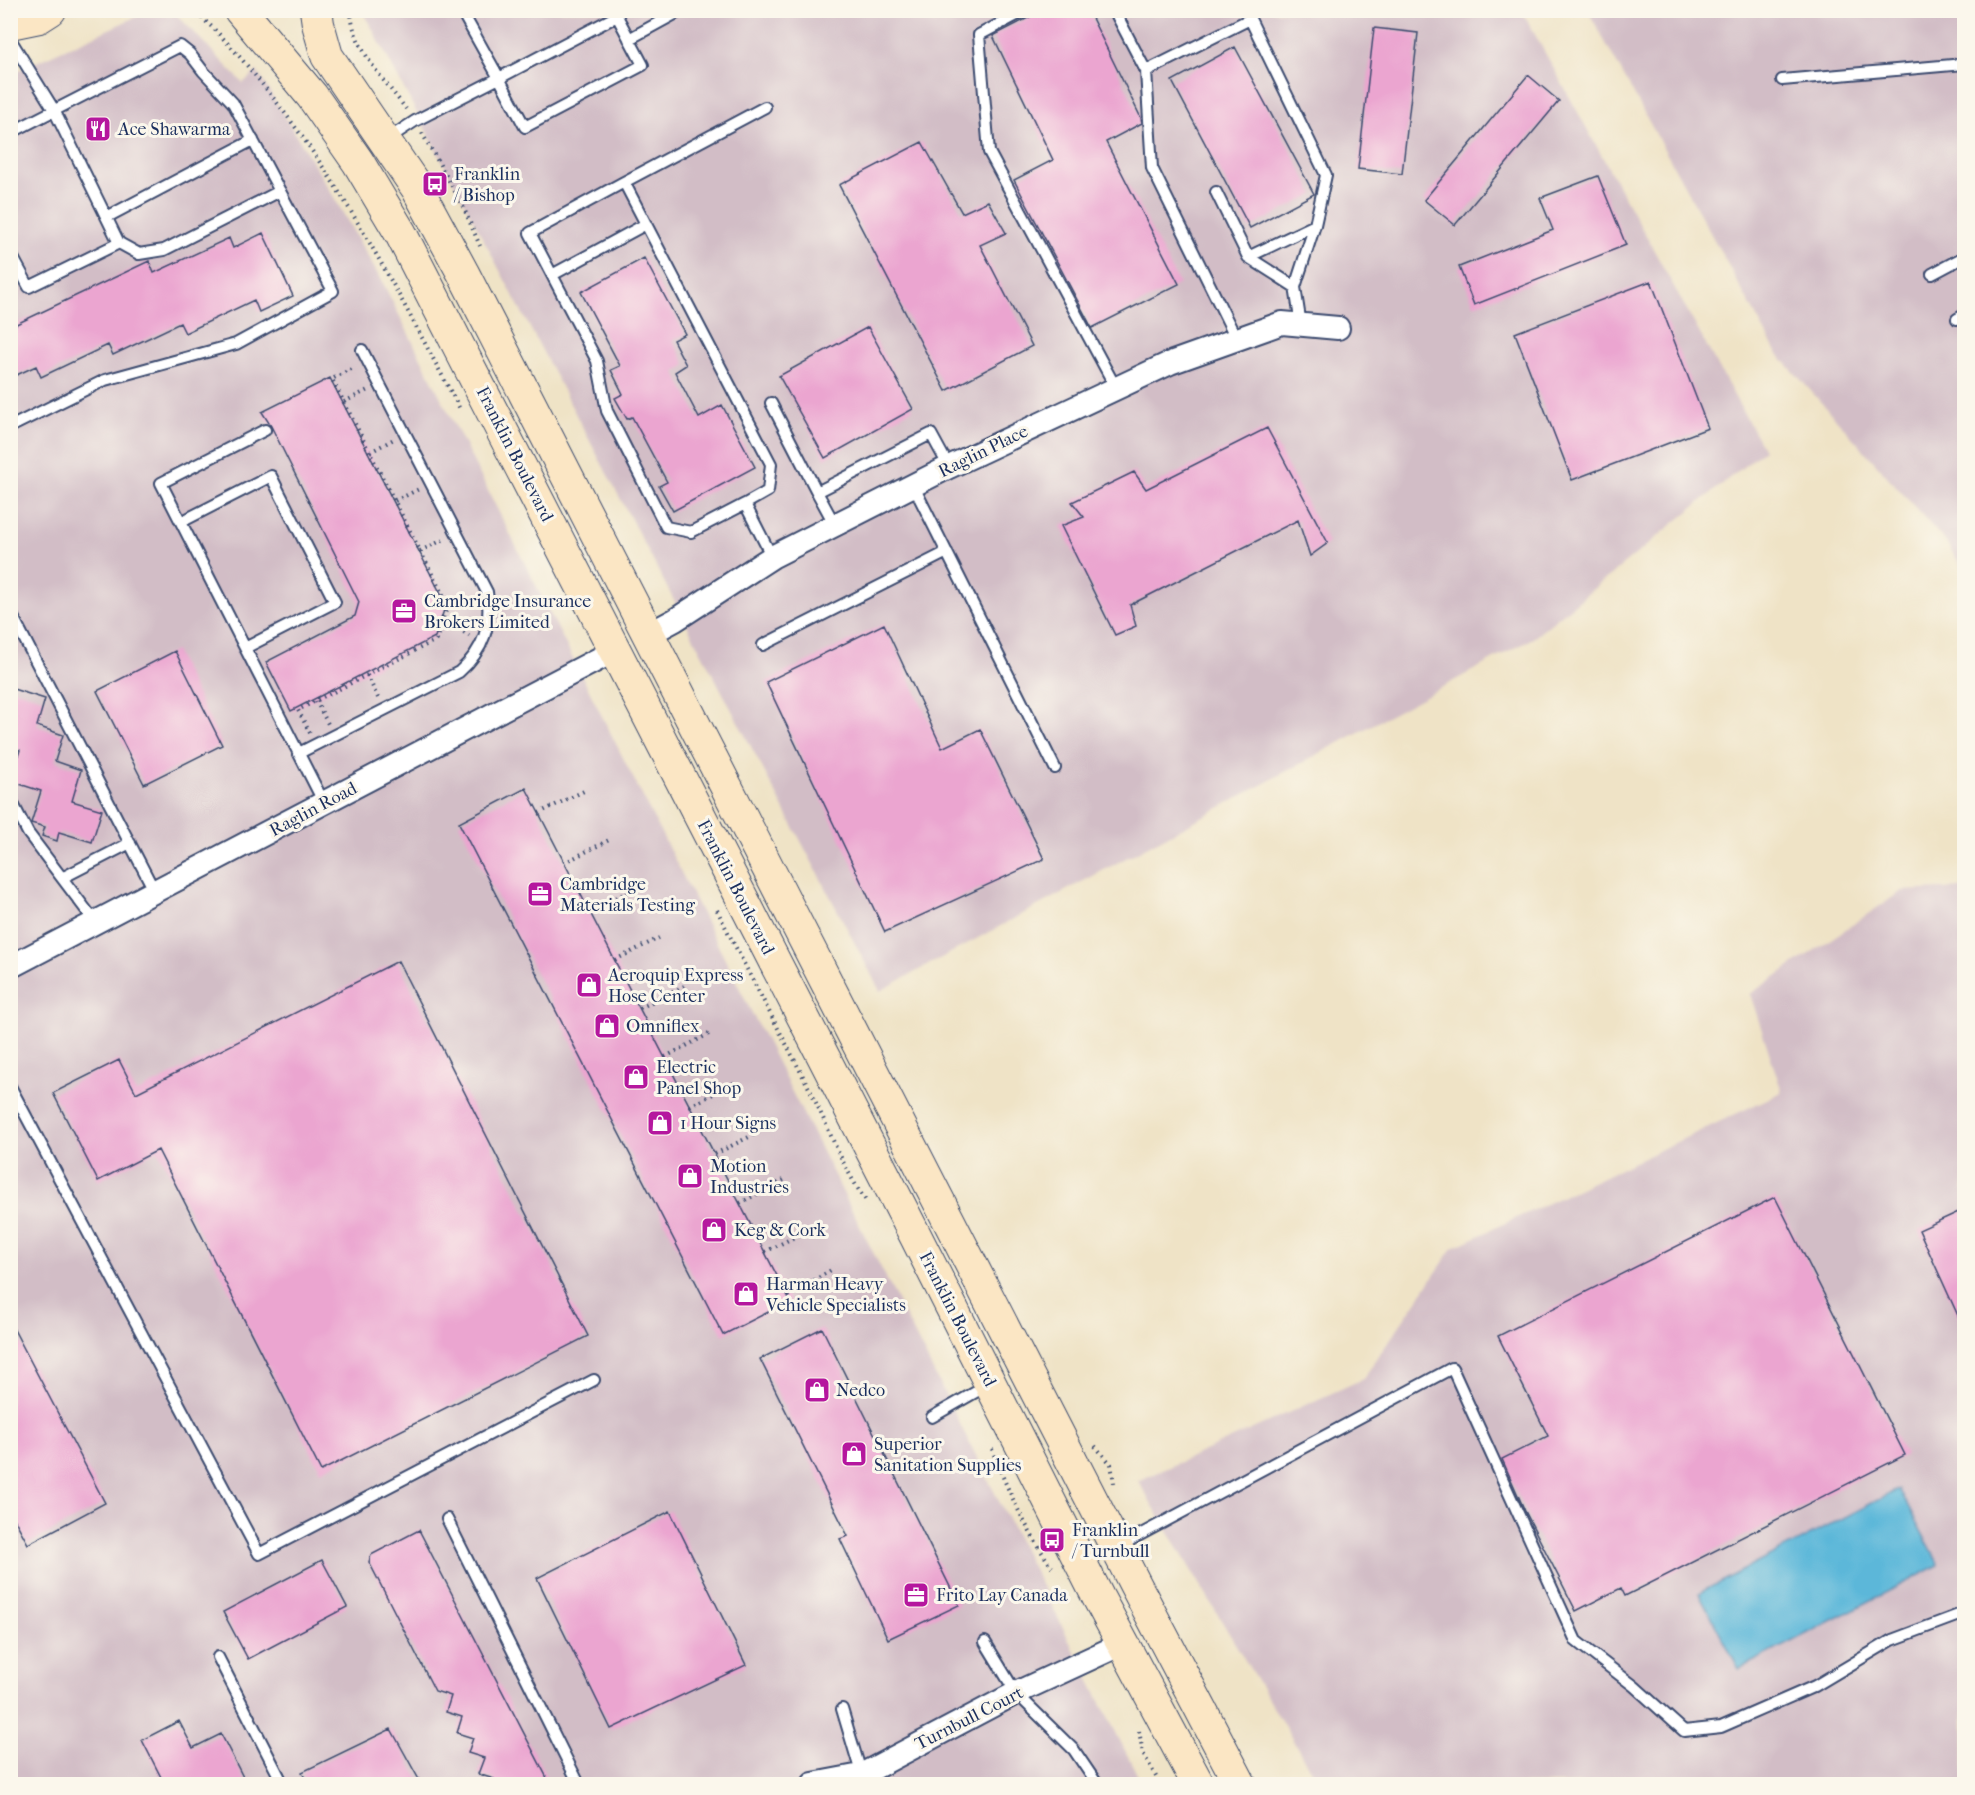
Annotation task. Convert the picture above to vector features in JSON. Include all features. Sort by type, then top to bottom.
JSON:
[{"type":"main road","points":[[10,21],[15,10]]},
{"type":"main road","points":[[10,21],[39,17],[50,10]]},
{"type":"main road","name":"Franklin Boulevard","points":[[240,10],[312,96],[358,162],[395,223],[616,650],[1098,1597],[1198,1785]]},
{"type":"main road","name":"Franklin Boulevard","points":[[316,10],[327,56],[417,188],[463,273],[1240,1785]]},
{"type":"street","name":"Raglin Place","points":[[649,634],[675,621],[772,557],[949,467],[1170,363],[1282,323],[1338,328]]},
{"type":"street","name":"Raglin Road","points":[[10,967],[616,650]]},
{"type":"street","name":"Turnbull Court","points":[[813,1785],[863,1780],[1016,1693],[1124,1643]]},
{"type":"lane","points":[[386,140],[415,121],[499,78],[617,16],[643,65],[525,127],[499,78],[461,10]]},
{"type":"lane","points":[[629,39],[682,10]]},
{"type":"lane","points":[[1026,10],[979,35],[989,152],[1116,388]]},
{"type":"lane","points":[[1114,10],[1146,71],[1152,168],[1236,338]]},
{"type":"lane","points":[[1146,71],[1248,15],[1326,176],[1315,225],[1295,287],[1301,325]]},
{"type":"lane","points":[[10,39],[54,110],[119,243],[139,254],[164,250],[280,191]]},
{"type":"lane","points":[[10,133],[180,46],[190,54],[233,103],[333,291],[236,344],[105,380],[10,427]]},
{"type":"lane","points":[[1782,80],[1965,64]]},
{"type":"lane","points":[[624,182],[771,464],[768,491],[691,532],[666,526],[607,411],[597,361],[530,232],[624,182],[765,107]]},
{"type":"lane","points":[[107,217],[253,140]]},
{"type":"lane","points":[[1216,192],[1248,257],[1295,287]]},
{"type":"lane","points":[[552,275],[646,224]]},
{"type":"lane","points":[[1248,257],[1315,225]]},
{"type":"lane","points":[[10,252],[29,287],[119,243]]},
{"type":"lane","points":[[1932,274],[1965,257]]},
{"type":"lane","points":[[299,753],[459,672],[481,646],[489,621],[486,592],[362,350]]},
{"type":"lane","points":[[771,403],[834,525]]},
{"type":"lane","points":[[265,430],[161,483],[324,803]]},
{"type":"lane","points":[[817,492],[932,434],[949,467]]},
{"type":"lane","points":[[181,522],[271,476],[335,602],[246,648]]},
{"type":"lane","points":[[913,485],[1055,768]]},
{"type":"lane","points":[[745,504],[772,557]]},
{"type":"lane","points":[[763,645],[947,552]]},
{"type":"lane","points":[[10,611],[155,892]]},
{"type":"lane","points":[[10,798],[28,833],[96,922]]},
{"type":"lane","points":[[62,878],[130,843]]},
{"type":"lane","points":[[10,1086],[259,1554],[594,1380]]},
{"type":"lane","points":[[1116,1547],[1452,1368],[1576,1641],[1634,1686],[1684,1731],[1721,1727],[1815,1686],[1892,1640],[1965,1613]]},
{"type":"lane","points":[[932,1417],[991,1383]]},
{"type":"lane","points":[[447,1519],[579,1785]]},
{"type":"lane","points":[[985,1642],[1016,1693],[1074,1750],[1097,1785]]},
{"type":"lane","points":[[218,1657],[283,1785]]},
{"type":"lane","points":[[842,1709],[863,1780]]},
{"type":"path","points":[[192,10],[207,22],[248,66],[297,128],[361,225],[461,413]]},
{"type":"path","points":[[351,10],[351,19]]},
{"type":"path","points":[[312,737],[298,710],[436,640],[448,605],[332,379],[358,366]]},
{"type":"path","points":[[344,402],[370,389]]},
{"type":"path","points":[[370,452],[381,446]]},
{"type":"path","points":[[395,501],[420,488]]},
{"type":"path","points":[[420,551],[446,538]]},
{"type":"path","points":[[442,622],[458,628],[472,638]]},
{"type":"path","points":[[367,675],[372,687]]},
{"type":"path","points":[[316,701],[322,712]]},
{"type":"path","points":[[539,813],[584,791]]},
{"type":"path","points":[[564,862],[609,840]]},
{"type":"path","points":[[590,911],[634,889]]},
{"type":"path","points":[[615,960],[659,938]]},
{"type":"path","points":[[640,1008],[684,986]]},
{"type":"path","points":[[665,1057],[709,1034]]},
{"type":"path","points":[[690,1106],[734,1083]]},
{"type":"path","points":[[715,1155],[759,1132]]},
{"type":"path","points":[[740,1203],[784,1180]]},
{"type":"path","points":[[765,1252],[810,1229]]},
{"type":"path","points":[[788,1296],[831,1270]]},
{"type":"path","points":[[1137,1720],[1143,1753],[1160,1785]]},
{"type":"shaded area","points":[[363,11],[1522,11],[1764,450],[1533,638],[880,991]]},
{"type":"shaded area","points":[[1588,11],[1964,11],[1964,570],[1945,541],[1776,352]]},
{"type":"shaded area","points":[[140,15],[177,15],[243,83],[257,71],[335,199],[385,287],[1142,1784],[11,1784],[10,74]]},
{"type":"shaded area","points":[[1964,888],[1964,1784],[1319,1784],[1138,1481],[1363,1379],[1453,1248],[1782,1092],[1750,994],[1902,891]]},
{"type":"water","points":[[1899,1489],[1939,1565],[1739,1669],[1699,1593]]},
{"type":"building","points":[[1034,10],[1088,10],[1142,123],[1106,142],[1179,284],[1092,328],[1014,180],[1053,160],[993,36],[1030,17]]},
{"type":"building","points":[[1374,28],[1418,33],[1402,174],[1358,169]]},
{"type":"building","points":[[1235,47],[1314,194],[1250,228],[1172,81]]},
{"type":"building","points":[[1528,75],[1559,101],[1455,225],[1424,200]]},
{"type":"building","points":[[922,142],[962,213],[988,201],[1006,233],[980,245],[1032,346],[946,391],[839,185]]},
{"type":"building","points":[[1598,176],[1626,245],[1474,305],[1459,267],[1553,230],[1540,198]]},
{"type":"building","points":[[263,233],[293,296],[259,312],[254,300],[185,333],[180,323],[113,355],[108,345],[41,377],[36,366],[10,378],[10,327],[149,261],[154,273],[229,238],[233,248]]},
{"type":"building","points":[[644,258],[685,334],[673,340],[686,365],[675,372],[699,418],[722,405],[755,467],[673,511],[659,486],[667,482],[632,417],[627,419],[615,398],[623,394],[611,370],[620,366],[581,292]]},
{"type":"building","points":[[1651,281],[1708,428],[1572,480],[1515,333]]},
{"type":"building","points":[[868,327],[913,409],[825,458],[779,376]]},
{"type":"building","points":[[330,378],[446,604],[435,637],[291,711],[266,662],[355,616],[359,602],[262,412]]},
{"type":"building","points":[[1267,428],[1328,543],[1310,556],[1298,520],[1130,605],[1136,626],[1115,635],[1061,526],[1084,517],[1072,502],[1134,472],[1146,489]]},
{"type":"building","points":[[884,624],[942,748],[980,729],[1044,859],[885,932],[766,682]]},
{"type":"building","points":[[175,651],[222,745],[144,784],[97,691]]},
{"type":"building","points":[[10,688],[45,699],[37,726],[63,735],[55,761],[81,770],[72,801],[102,810],[92,842],[59,832],[57,841],[42,836],[45,827],[31,823],[41,791],[10,781],[20,750],[10,747]]},
{"type":"building","points":[[526,788],[790,1301],[723,1335],[459,823]]},
{"type":"building","points":[[398,961],[588,1336],[321,1471],[158,1150],[98,1181],[53,1093],[119,1060],[136,1093]]},
{"type":"building","points":[[1775,1197],[1905,1455],[1625,1596],[1621,1588],[1576,1611],[1525,1511],[1502,1459],[1548,1436],[1498,1336]]},
{"type":"building","points":[[1965,1209],[1965,1331],[1919,1230]]},
{"type":"building","points":[[10,1322],[105,1503],[28,1544],[10,1511]]},
{"type":"building","points":[[822,1328],[959,1605],[888,1639],[840,1539],[848,1536],[760,1359]]},
{"type":"building","points":[[670,1511],[746,1665],[611,1729],[537,1578]]},
{"type":"building","points":[[419,1530],[547,1778],[533,1785],[492,1785],[494,1779],[478,1774],[484,1758],[468,1753],[473,1738],[457,1733],[462,1717],[446,1712],[451,1696],[435,1691],[369,1562],[371,1555]]},
{"type":"building","points":[[322,1560],[347,1607],[248,1659],[223,1612]]},
{"type":"building","points":[[179,1721],[193,1748],[221,1734],[247,1785],[165,1785],[142,1740]]},
{"type":"building","points":[[391,1729],[422,1785],[308,1785],[302,1772]]},
{"type":"place","name":"Ace Shawarma","points":[[98,129]]},
{"type":"place","name":"Franklin / Bishop","points":[[435,184]]},
{"type":"place","name":"Cambridge Insurance Brokers Limited","points":[[404,611]]},
{"type":"place","name":"Cambridge Materials Testing","points":[[540,894]]},
{"type":"place","name":"Aeroquip Express Hose Center","points":[[589,985]]},
{"type":"place","name":"Omniflex","points":[[607,1026]]},
{"type":"place","name":"Electric Panel Shop","points":[[636,1077]]},
{"type":"place","name":"1 Hour Signs","points":[[660,1123]]},
{"type":"place","name":"Motion Industries","points":[[690,1176]]},
{"type":"place","name":"Keg & Cork","points":[[714,1230]]},
{"type":"place","name":"Harman Heavy Vehicle Specialists","points":[[746,1294]]},
{"type":"place","name":"Nedco","points":[[817,1390]]},
{"type":"place","name":"Superior Sanitation Supplies","points":[[854,1454]]},
{"type":"place","name":"Franklin / Turnbull","points":[[1052,1540]]},
{"type":"place","name":"Frito Lay Canada","points":[[916,1595]]}]
